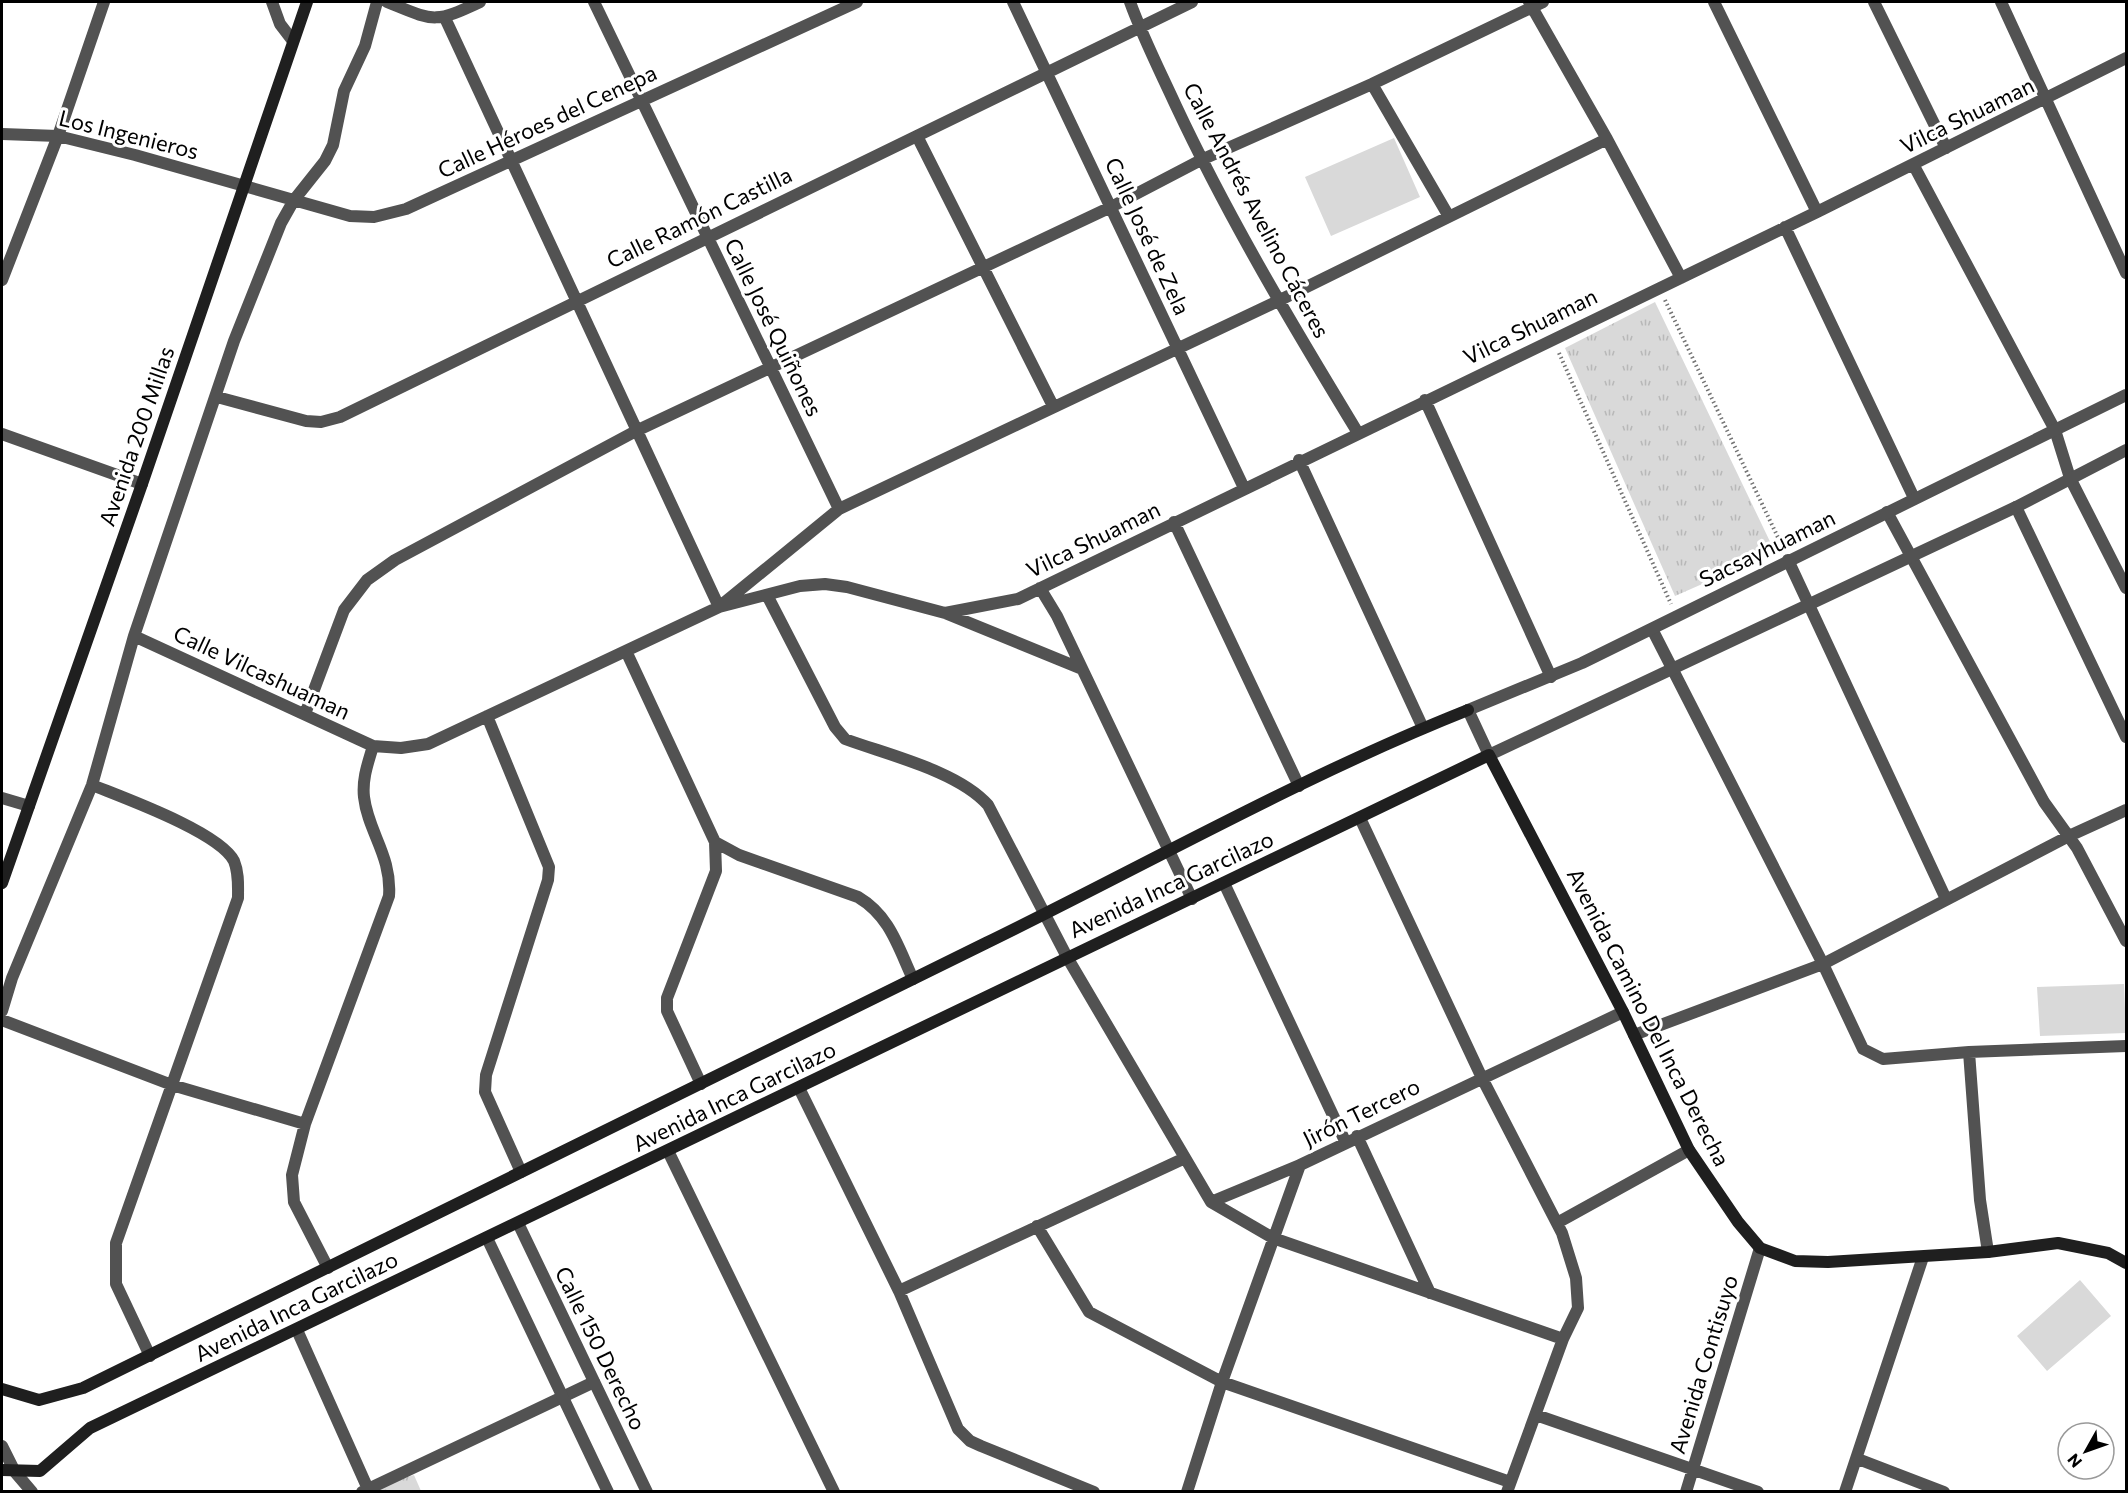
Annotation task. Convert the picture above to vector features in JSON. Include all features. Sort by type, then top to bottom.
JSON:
[{"type":"main road","name":"Avenida 200 Millas","points":[[2,883],[307,2]]},
{"type":"main road","name":"Avenida Inca Garcilazo","points":[[2,1389],[39,1400],[82,1388],[913,980],[1168,850],[1299,786],[1467,710]]},
{"type":"main road","name":"Avenida Inca Garcilazo","points":[[2,1470],[15,1472],[40,1470],[90,1428],[1489,755]]},
{"type":"main road","name":"Avenida Camino Del Inca Derecha","points":[[1489,755],[1623,1012],[1689,1150],[1738,1222],[1760,1248],[1795,1261],[1806,1262],[1923,1257],[2058,1243],[2108,1253],[2127,1263]]},
{"type":"street","points":[[2,280],[58,136],[104,2]]},
{"type":"street","points":[[273,2],[280,24],[293,41]]},
{"type":"street","points":[[2,1011],[12,978],[92,785],[134,636],[170,524],[268,252],[294,200],[325,161],[333,145],[344,91],[365,46],[377,2]]},
{"type":"street","points":[[387,2],[426,18],[445,18],[480,2]]},
{"type":"street","name":"Calle José Quiñones","points":[[594,2],[839,509]]},
{"type":"street","name":"Calle Héroes del Cenepa","points":[[245,186],[350,216],[374,217],[406,210],[857,2]]},
{"type":"street","name":"Calle José de Zela","points":[[1013,2],[1244,488]]},
{"type":"street","name":"Calle Andrés Avelino Cáceres","points":[[1130,2],[1202,160],[1278,301],[1358,433]]},
{"type":"street","name":"Calle Ramón Castilla","points":[[217,397],[306,421],[321,422],[340,417],[706,236],[1047,74],[1139,26],[1192,2]]},
{"type":"street","points":[[1714,2],[1817,212]]},
{"type":"street","points":[[1874,2],[1946,148]]},
{"type":"street","points":[[2001,2],[2127,273]]},
{"type":"street","points":[[305,714],[344,610],[367,580],[395,560],[636,431],[1111,207],[1202,160],[1372,84],[1535,3],[1681,278]]},
{"type":"street","points":[[445,18],[719,607]]},
{"type":"street","name":"Vilca Shuaman","points":[[945,613],[1018,599],[1299,460],[1817,212],[2127,58]]},
{"type":"street","points":[[1372,84],[1448,215]]},
{"type":"street","name":"Los Ingenieros","points":[[2,134],[58,136],[245,186]]},
{"type":"street","points":[[917,136],[1053,406]]},
{"type":"street","points":[[719,607],[839,509],[1278,301],[1448,215],[1607,139]]},
{"type":"street","points":[[1913,164],[2055,430],[2070,478],[2127,588]]},
{"type":"street","points":[[1785,227],[1914,498]]},
{"type":"street","name":"Sacsayhuaman","points":[[1467,710],[1551,677],[1652,629],[2127,395]]},
{"type":"street","points":[[1425,400],[1551,677]]},
{"type":"street","points":[[2,434],[142,484]]},
{"type":"street","points":[[1467,710],[1489,755],[2016,507],[2127,450]]},
{"type":"street","points":[[1299,460],[1423,728]]},
{"type":"street","points":[[2016,507],[2127,737]]},
{"type":"street","points":[[1887,512],[1909,557],[2044,802],[2069,836],[2127,941]]},
{"type":"street","points":[[1174,522],[1299,786]]},
{"type":"street","points":[[1788,560],[1946,899]]},
{"type":"street","points":[[328,1268],[294,1202],[291,1190],[292,1176],[305,1124],[389,896],[390,879],[386,859],[364,798],[364,775],[373,746],[401,748],[428,744],[719,607],[800,586],[825,584],[870,592],[945,613],[1082,669]]},
{"type":"street","points":[[1040,588],[1082,669],[1192,898]]},
{"type":"street","points":[[767,594],[835,727],[845,739],[956,780],[976,792],[988,804],[1067,957],[1211,1202],[1273,1238],[1563,1339]]},
{"type":"street","points":[[1652,629],[1674,668],[1823,964],[1863,1049],[1883,1059],[1969,1052],[2127,1046]]},
{"type":"street","name":"Calle Vilcashuaman","points":[[134,636],[373,746]]},
{"type":"street","points":[[626,651],[716,842],[717,872],[667,998],[667,1011],[701,1084]]},
{"type":"street","points":[[487,716],[549,867],[548,880],[486,1076],[488,1098],[521,1172]]},
{"type":"street","points":[[92,785],[135,802],[210,838],[222,846],[234,861],[238,878],[238,898],[116,1243],[116,1284],[150,1356]]},
{"type":"street","points":[[2,798],[29,806]]},
{"type":"street","points":[[1634,1035],[1823,964],[2069,836],[2127,810]]},
{"type":"street","points":[[1037,1226],[1089,1312],[1222,1382],[1509,1487],[1563,1339],[1578,1308],[1576,1278],[1557,1223],[1482,1078],[1360,818]]},
{"type":"street","points":[[716,842],[739,855],[858,897],[873,906],[883,916],[913,980]]},
{"type":"street","points":[[1224,883],[1430,1293]]},
{"type":"street","name":"Jirón Tercero","points":[[1187,1491],[1222,1382],[1300,1165],[1623,1012]]},
{"type":"street","points":[[2,1020],[172,1085],[305,1124]]},
{"type":"street","points":[[1969,1052],[1980,1200],[1988,1252]]},
{"type":"street","points":[[799,1088],[899,1291],[958,1430],[970,1441],[981,1446],[1094,1491]]},
{"type":"street","points":[[1557,1223],[1689,1150]]},
{"type":"street","points":[[668,1151],[834,1491]]},
{"type":"street","points":[[899,1291],[1185,1158]]},
{"type":"street","points":[[1211,1202],[1300,1165]]},
{"type":"street","name":"Calle 150 Derecho","points":[[518,1223],[647,1491]]},
{"type":"street","points":[[487,1238],[608,1491]]},
{"type":"street","name":"Avenida Contisuyo","points":[[1686,1491],[1760,1248]]},
{"type":"street","points":[[1845,1491],[1858,1459],[1923,1257]]},
{"type":"street","points":[[297,1329],[365,1490],[594,1382]]},
{"type":"street","points":[[1536,1415],[1758,1491]]},
{"type":"street","points":[[2,1446],[15,1472],[32,1491]]},
{"type":"street","points":[[1858,1459],[1944,1491]]},
{"type":"path","points":[[1659,288],[1788,560]]},
{"type":"path","points":[[1552,339],[1676,616]]},
{"type":"green space","points":[[1394,138],[1420,197],[1331,236],[1305,177]]},
{"type":"green space","points":[[1655,302],[1775,552],[1675,596],[1565,348]]},
{"type":"green space","points":[[2124,984],[2126,1033],[2040,1036],[2037,987]]},
{"type":"green space","points":[[2080,1280],[2111,1316],[2047,1371],[2017,1336]]},
{"type":"green space","points":[[414,1475],[421,1491],[363,1492],[368,1489]]}]
